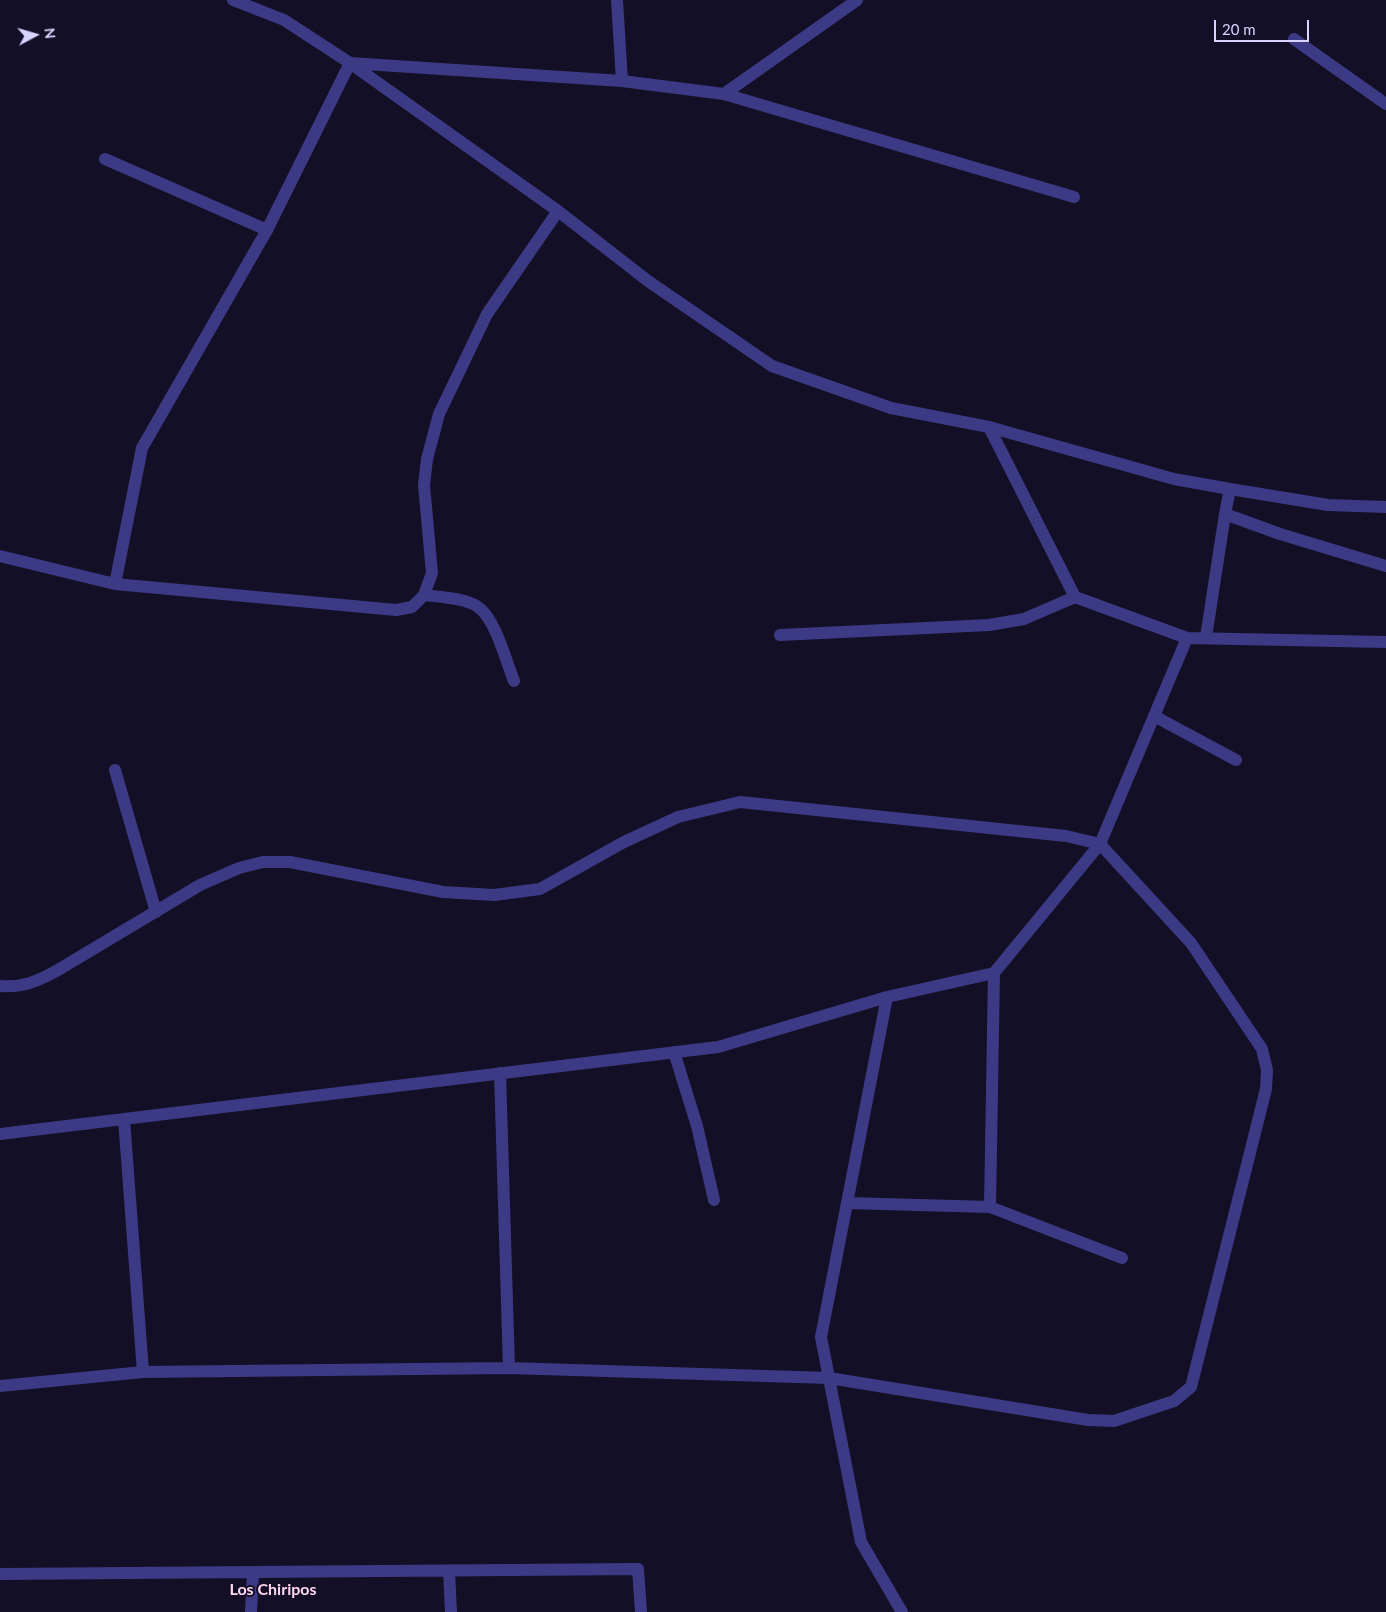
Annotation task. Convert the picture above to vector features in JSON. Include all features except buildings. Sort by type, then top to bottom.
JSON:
[{"type":"street","points":[[233,0],[284,20],[350,63],[558,211],[648,281],[772,366],[890,408],[989,427],[1174,478],[1328,505],[1386,507]]},
{"type":"street","points":[[617,0],[622,81]]},
{"type":"street","points":[[724,94],[857,0]]},
{"type":"street","points":[[1294,39],[1386,104]]},
{"type":"street","points":[[350,63],[622,81],[724,94],[1074,197]]},
{"type":"street","points":[[115,584],[142,448],[267,230],[350,63]]},
{"type":"street","points":[[105,159],[267,230]]},
{"type":"street","points":[[0,556],[115,584],[396,610],[412,607],[424,595],[432,573],[424,485],[427,459],[439,414],[487,314],[558,211]]},
{"type":"street","points":[[989,427],[1075,597],[1186,638],[1386,642]]},
{"type":"street","points":[[1206,638],[1224,514],[1230,489]]},
{"type":"street","points":[[1224,514],[1280,534],[1386,566]]},
{"type":"street","points":[[424,595],[462,601],[478,607],[493,625],[514,680]]},
{"type":"street","points":[[780,636],[989,625],[1024,619],[1075,597]]},
{"type":"street","points":[[0,1134],[718,1047],[887,997],[994,973],[1100,844],[1186,638]]},
{"type":"street","points":[[1154,716],[1236,760]]},
{"type":"street","points":[[115,770],[156,912]]},
{"type":"street","points":[[0,986],[35,982],[200,886],[239,868],[263,862],[290,862],[443,892],[494,895],[540,889],[624,842],[678,816],[740,802],[1066,836],[1100,844],[1190,943],[1262,1049],[1267,1070],[1266,1090],[1192,1387],[1174,1401],[1114,1420],[1088,1420],[829,1378],[509,1368],[143,1372],[0,1386]]},
{"type":"street","points":[[990,1207],[994,973]]},
{"type":"street","points":[[887,997],[821,1337],[861,1542],[902,1612]]},
{"type":"street","points":[[674,1052],[697,1126],[714,1200]]},
{"type":"street","points":[[500,1073],[509,1368]]},
{"type":"street","points":[[124,1119],[143,1372]]},
{"type":"street","points":[[847,1203],[990,1207],[1122,1258]]},
{"type":"street","points":[[0,1574],[638,1569],[641,1612]]},
{"type":"street","points":[[449,1571],[451,1612]]},
{"type":"street","points":[[252,1612],[253,1572]]},
{"type":"district","name":"Los Chiripos","points":[[273,1590]]}]
